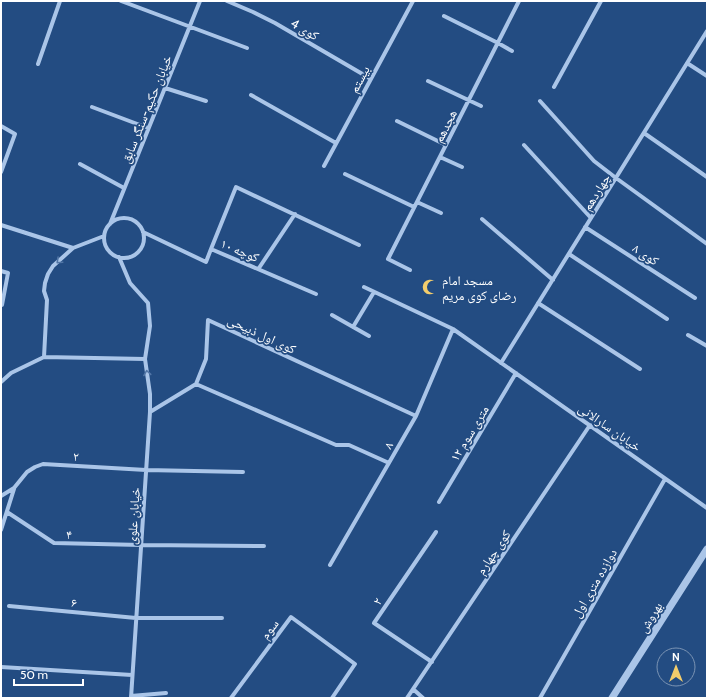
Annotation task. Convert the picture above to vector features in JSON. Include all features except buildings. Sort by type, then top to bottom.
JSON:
[{"type":"street","points":[[38,64],[60,1]]},
{"type":"street","points":[[121,1],[247,48]]},
{"type":"street","name":"خیابان حکیم-سنگر سابق","points":[[110,224],[200,1]]},
{"type":"street","name":"کوی 4","points":[[226,1],[276,23],[371,79]]},
{"type":"street","name":"بیستم","points":[[324,166],[413,1]]},
{"type":"street","name":"هجدهم","points":[[410,270],[388,260],[520,1]]},
{"type":"street","points":[[554,87],[601,1]]},
{"type":"street","points":[[444,16],[512,51]]},
{"type":"street","name":"چهاردهم","points":[[501,363],[707,31]]},
{"type":"street","points":[[687,63],[707,76]]},
{"type":"street","points":[[428,81],[481,106]]},
{"type":"street","points":[[165,88],[206,101]]},
{"type":"street","points":[[251,95],[336,143]]},
{"type":"street","points":[[540,101],[594,160],[616,178],[707,244]]},
{"type":"street","points":[[92,107],[148,128]]},
{"type":"street","points":[[397,121],[446,145]]},
{"type":"street","points":[[1,126],[15,134],[1,172]]},
{"type":"street","points":[[644,133],[707,177]]},
{"type":"street","points":[[524,145],[591,218]]},
{"type":"street","points":[[440,157],[462,167]]},
{"type":"street","points":[[80,164],[124,188]]},
{"type":"street","points":[[345,174],[414,207]]},
{"type":"street","points":[[211,248],[236,187],[359,245]]},
{"type":"street","points":[[417,202],[441,213]]},
{"type":"street","points":[[258,268],[295,214]]},
{"type":"street","points":[[129,218],[140,226],[143,232],[144,238],[141,249],[131,257],[125,258],[112,254],[105,243],[104,236],[106,230],[115,220],[129,218]]},
{"type":"street","points":[[482,219],[553,280]]},
{"type":"street","points":[[1,225],[73,248]]},
{"type":"street","name":"کوی ۸","points":[[585,227],[695,298]]},
{"type":"street","name":"کوچه ۱۰","points":[[143,232],[206,262],[211,248],[316,294]]},
{"type":"street","points":[[44,357],[47,300],[44,291],[48,274],[54,266],[73,248],[104,236]]},
{"type":"street","points":[[569,254],[667,319]]},
{"type":"street","name":"خیابان علوی","points":[[119,257],[130,283],[148,304],[150,326],[145,359],[150,394],[150,412],[131,697]]},
{"type":"street","points":[[1,271],[8,273],[1,305]]},
{"type":"street","name":"خیابان سارالانی","points":[[364,287],[454,329],[707,508]]},
{"type":"street","points":[[353,327],[374,292]]},
{"type":"street","points":[[538,303],[640,369]]},
{"type":"street","points":[[332,315],[369,336]]},
{"type":"street","name":"کوی اول ذبیحی","points":[[196,384],[206,359],[208,320],[416,416]]},
{"type":"street","name":"۸","points":[[330,565],[416,416],[454,329]]},
{"type":"street","points":[[688,334],[707,346]]},
{"type":"street","points":[[1,382],[11,373],[44,357],[145,359]]},
{"type":"street","name":"۱۲ متری سوم","points":[[439,502],[516,373]]},
{"type":"street","points":[[150,412],[196,384],[336,445],[349,445],[389,463]]},
{"type":"street","name":"کوی چهارم","points":[[407,698],[590,425]]},
{"type":"street","name":"۲","points":[[1,496],[14,488],[27,472],[43,464],[146,470],[243,472]]},
{"type":"street","name":"دوازده متری اول","points":[[540,698],[665,479]]},
{"type":"street","name":"۲","points":[[1,530],[14,488]]},
{"type":"street","name":"۴","points":[[7,512],[54,543],[141,546],[264,546]]},
{"type":"street","name":"۲","points":[[432,662],[374,623],[436,532]]},
{"type":"street","name":"بهروش","points":[[612,698],[707,549]]},
{"type":"street","name":"۶","points":[[9,606],[136,618],[222,618]]},
{"type":"street","name":"سوم","points":[[231,698],[291,617],[355,664],[332,698]]},
{"type":"street","points":[[1,667],[132,675]]},
{"type":"street","points":[[413,689],[423,698]]},
{"type":"street","points":[[131,697],[166,693]]},
{"type":"place","name":"مسجد امام رضای کوی مریم","points":[[430,287]]}]
